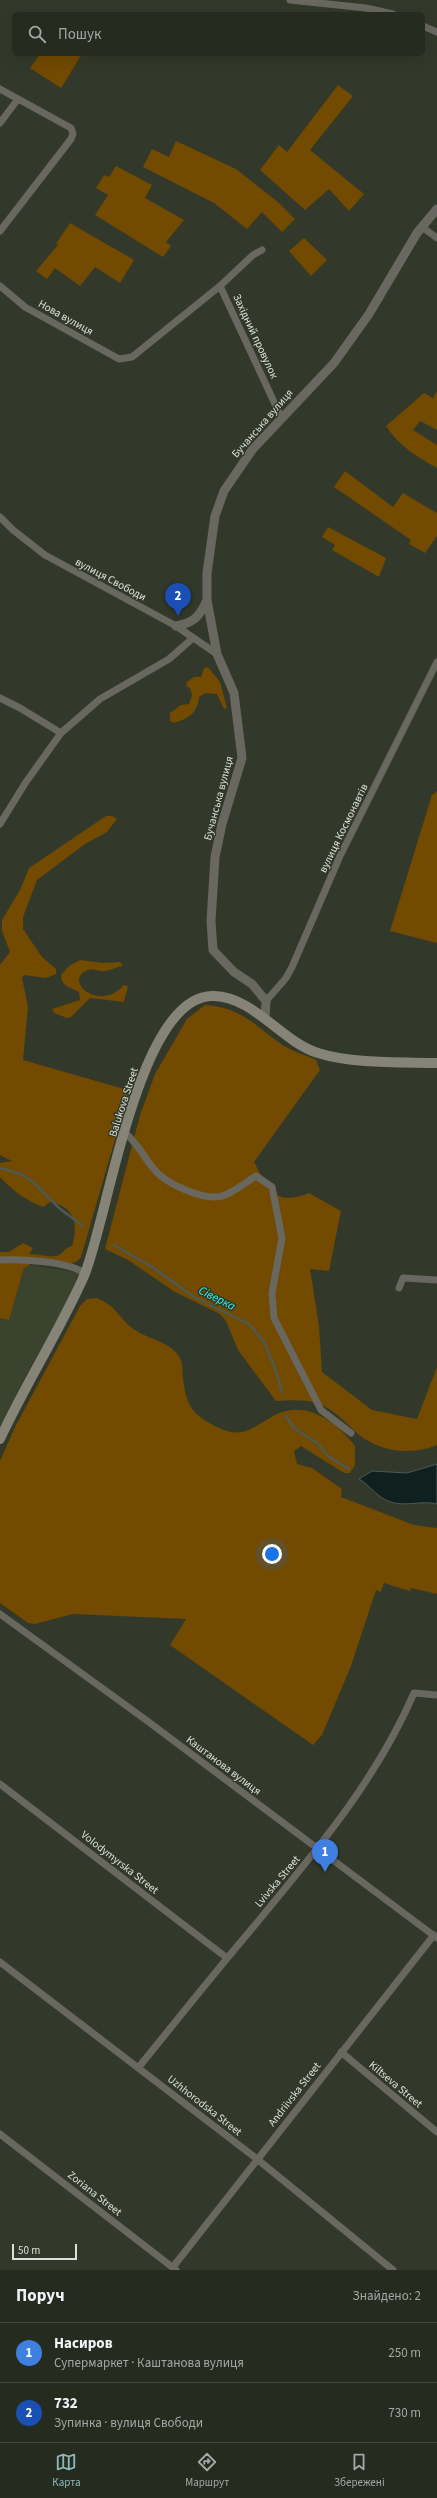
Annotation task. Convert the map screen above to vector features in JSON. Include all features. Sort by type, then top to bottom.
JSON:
[{"type":"main road","name":"Balukova Street","points":[[0,1439],[85,1274],[124,1132],[139,1084],[154,1052],[168,1027],[180,1010],[198,997],[215,996],[232,1000],[265,1018],[296,1043],[317,1053],[337,1058],[437,1063]]},
{"type":"street","points":[[290,0],[366,8],[384,12]]},
{"type":"street","points":[[425,27],[437,32]]},
{"type":"street","points":[[0,89],[71,128],[73,134],[0,231]]},
{"type":"street","points":[[0,123],[18,99]]},
{"type":"street","name":"Бучанська вулиця","points":[[266,1000],[252,984],[234,972],[214,950],[210,922],[215,857],[222,824],[242,758],[234,693],[217,654],[207,600],[210,542],[215,516],[224,491],[252,450],[343,351],[369,314],[422,227],[437,209]]},
{"type":"street","points":[[422,227],[437,238]]},
{"type":"street","name":"Західний провулок","points":[[126,359],[132,357],[220,286],[253,255],[262,250]]},
{"type":"street","name":"Нова вулиця","points":[[0,286],[25,307],[119,359],[126,359]]},
{"type":"street","name":"Західний провулок","points":[[220,286],[281,417]]},
{"type":"street","name":"вулиця Свободи","points":[[0,517],[13,530],[45,555],[176,626],[217,654]]},
{"type":"street","points":[[176,626],[189,624],[196,620],[207,600]]},
{"type":"street","points":[[0,824],[26,782],[61,733],[100,699],[169,659],[192,638]]},
{"type":"street","name":"вулиця Космонавтів","points":[[266,1000],[286,978],[292,967],[340,856],[437,662]]},
{"type":"street","points":[[0,698],[20,708],[61,733]]},
{"type":"street","points":[[265,1018],[266,1000]]},
{"type":"street","points":[[124,1132],[133,1138],[153,1169],[175,1185],[203,1195],[222,1196],[256,1176],[272,1187],[282,1238],[272,1293],[274,1318],[321,1410],[351,1433]]},
{"type":"street","points":[[0,1260],[26,1260],[47,1263],[80,1270],[85,1274]]},
{"type":"street","points":[[399,1288],[403,1278],[437,1280]]},
{"type":"street","name":"Каштанова вулиця","points":[[0,1614],[435,1936]]},
{"type":"street","name":"Lvivska Street","points":[[138,2068],[318,1849],[366,1782],[400,1725],[414,1694],[437,1695]]},
{"type":"street","name":"Volodymyrska Street","points":[[0,1784],[227,1958]]},
{"type":"street","name":"Andriivska Street","points":[[175,2269],[257,2159],[435,1936]]},
{"type":"street","name":"Uzhhorodska Street","points":[[0,1962],[257,2159],[393,2270]]},
{"type":"street","name":"Kiltseva Street","points":[[341,2052],[437,2132]]},
{"type":"street","name":"Zoriana Street","points":[[0,2134],[175,2269]]},
{"type":"shaded area","points":[[39,56],[81,56],[61,88],[30,68]]},
{"type":"shaded area","points":[[338,85],[353,96],[310,150],[364,194],[349,211],[329,189],[305,210],[260,170],[279,145],[287,152]]},
{"type":"shaded area","points":[[176,141],[236,169],[278,202],[295,219],[282,232],[262,212],[247,229],[214,203],[143,167],[152,149],[169,157]]},
{"type":"shaded area","points":[[116,166],[152,185],[145,198],[184,220],[166,242],[171,246],[163,257],[95,215],[108,195],[96,188],[104,175],[109,177]]},
{"type":"shaded area","points":[[70,223],[134,260],[120,283],[95,267],[80,286],[55,268],[47,279],[36,271],[58,245],[56,244]]},
{"type":"shaded area","points":[[304,238],[327,260],[311,276],[289,251]]},
{"type":"shaded area","points":[[437,391],[437,430],[420,421],[413,430],[437,445],[437,468],[408,450],[396,439],[386,426],[424,393],[433,398]]},
{"type":"shaded area","points":[[345,471],[393,507],[403,493],[437,513],[437,536],[425,553],[409,544],[411,540],[334,487]]},
{"type":"shaded area","points":[[328,527],[386,558],[379,577],[332,550],[335,545],[322,537]]},
{"type":"shaded area","points":[[208,667],[220,682],[227,708],[224,709],[217,694],[205,693],[199,697],[196,708],[188,717],[174,723],[170,721],[170,713],[181,705],[189,704],[192,695],[190,688],[186,686],[187,682],[194,677],[201,677],[204,668]]},
{"type":"shaded area","points":[[437,791],[437,943],[390,931],[432,795]]},
{"type":"shaded area","points":[[106,816],[112,816],[117,819],[107,832],[85,844],[37,880],[23,917],[23,929],[42,957],[56,969],[56,974],[46,978],[24,975],[22,978],[28,1007],[23,1060],[131,1091],[123,1112],[81,1257],[77,1261],[65,1264],[51,1263],[32,1258],[30,1265],[24,1268],[9,1320],[0,1318],[0,1252],[9,1252],[23,1243],[33,1248],[29,1254],[56,1256],[68,1247],[72,1246],[75,1230],[73,1217],[65,1207],[50,1202],[43,1207],[20,1195],[0,1177],[0,1163],[12,1161],[0,1155],[0,965],[10,952],[2,931],[2,920],[20,890],[29,868]]},
{"type":"shaded area","points":[[80,960],[104,963],[120,962],[123,966],[105,971],[91,969],[86,971],[80,976],[79,981],[87,992],[95,996],[104,996],[114,993],[124,985],[128,986],[124,1002],[90,998],[71,1017],[67,1018],[54,1013],[52,1009],[80,1000],[79,992],[65,984],[61,979],[61,975],[69,966]]},
{"type":"shaded area","points":[[205,1005],[218,1007],[239,1014],[284,1046],[316,1060],[320,1070],[254,1162],[264,1180],[274,1193],[288,1198],[309,1193],[341,1211],[329,1271],[310,1269],[319,1326],[322,1372],[372,1410],[417,1419],[437,1367],[437,1445],[406,1451],[386,1448],[367,1440],[358,1434],[335,1413],[319,1404],[314,1402],[293,1400],[276,1401],[238,1350],[226,1321],[220,1314],[175,1292],[128,1260],[105,1249],[140,1115],[155,1074],[187,1019]]},
{"type":"shaded area","points":[[30,1265],[79,1273],[60,1315],[27,1373],[0,1427],[0,1318],[9,1320],[24,1267]]},
{"type":"shaded area","points":[[97,1298],[109,1304],[131,1327],[144,1335],[165,1344],[177,1353],[182,1362],[184,1388],[189,1403],[197,1415],[210,1424],[228,1431],[243,1432],[255,1427],[275,1415],[287,1411],[309,1411],[320,1416],[330,1421],[348,1437],[355,1446],[355,1465],[350,1473],[344,1473],[301,1446],[294,1451],[297,1464],[312,1468],[342,1489],[341,1497],[414,1525],[437,1528],[437,1594],[411,1588],[410,1591],[384,1583],[381,1592],[376,1590],[351,1666],[322,1735],[313,1745],[170,1645],[186,1619],[73,1614],[35,1624],[28,1623],[0,1603],[0,1461],[15,1427],[80,1306],[87,1299]]},
{"type":"shaded area","points":[[437,1464],[437,1504],[402,1504],[391,1502],[382,1498],[359,1479],[372,1471],[407,1473]]},
{"type":"waterway","name":"Сіверка","points":[[0,1168],[21,1174],[34,1183],[59,1208],[83,1226]]},
{"type":"waterway","name":"Сіверка","points":[[114,1245],[152,1267],[194,1297],[249,1324],[264,1342],[275,1368],[282,1392]]},
{"type":"waterway","name":"Сіверка","points":[[286,1416],[294,1428],[318,1444],[328,1456],[349,1469]]},
{"type":"place","name":"732","points":[[178,616]]},
{"type":"place","name":"Насиров","points":[[325,1872]]}]
